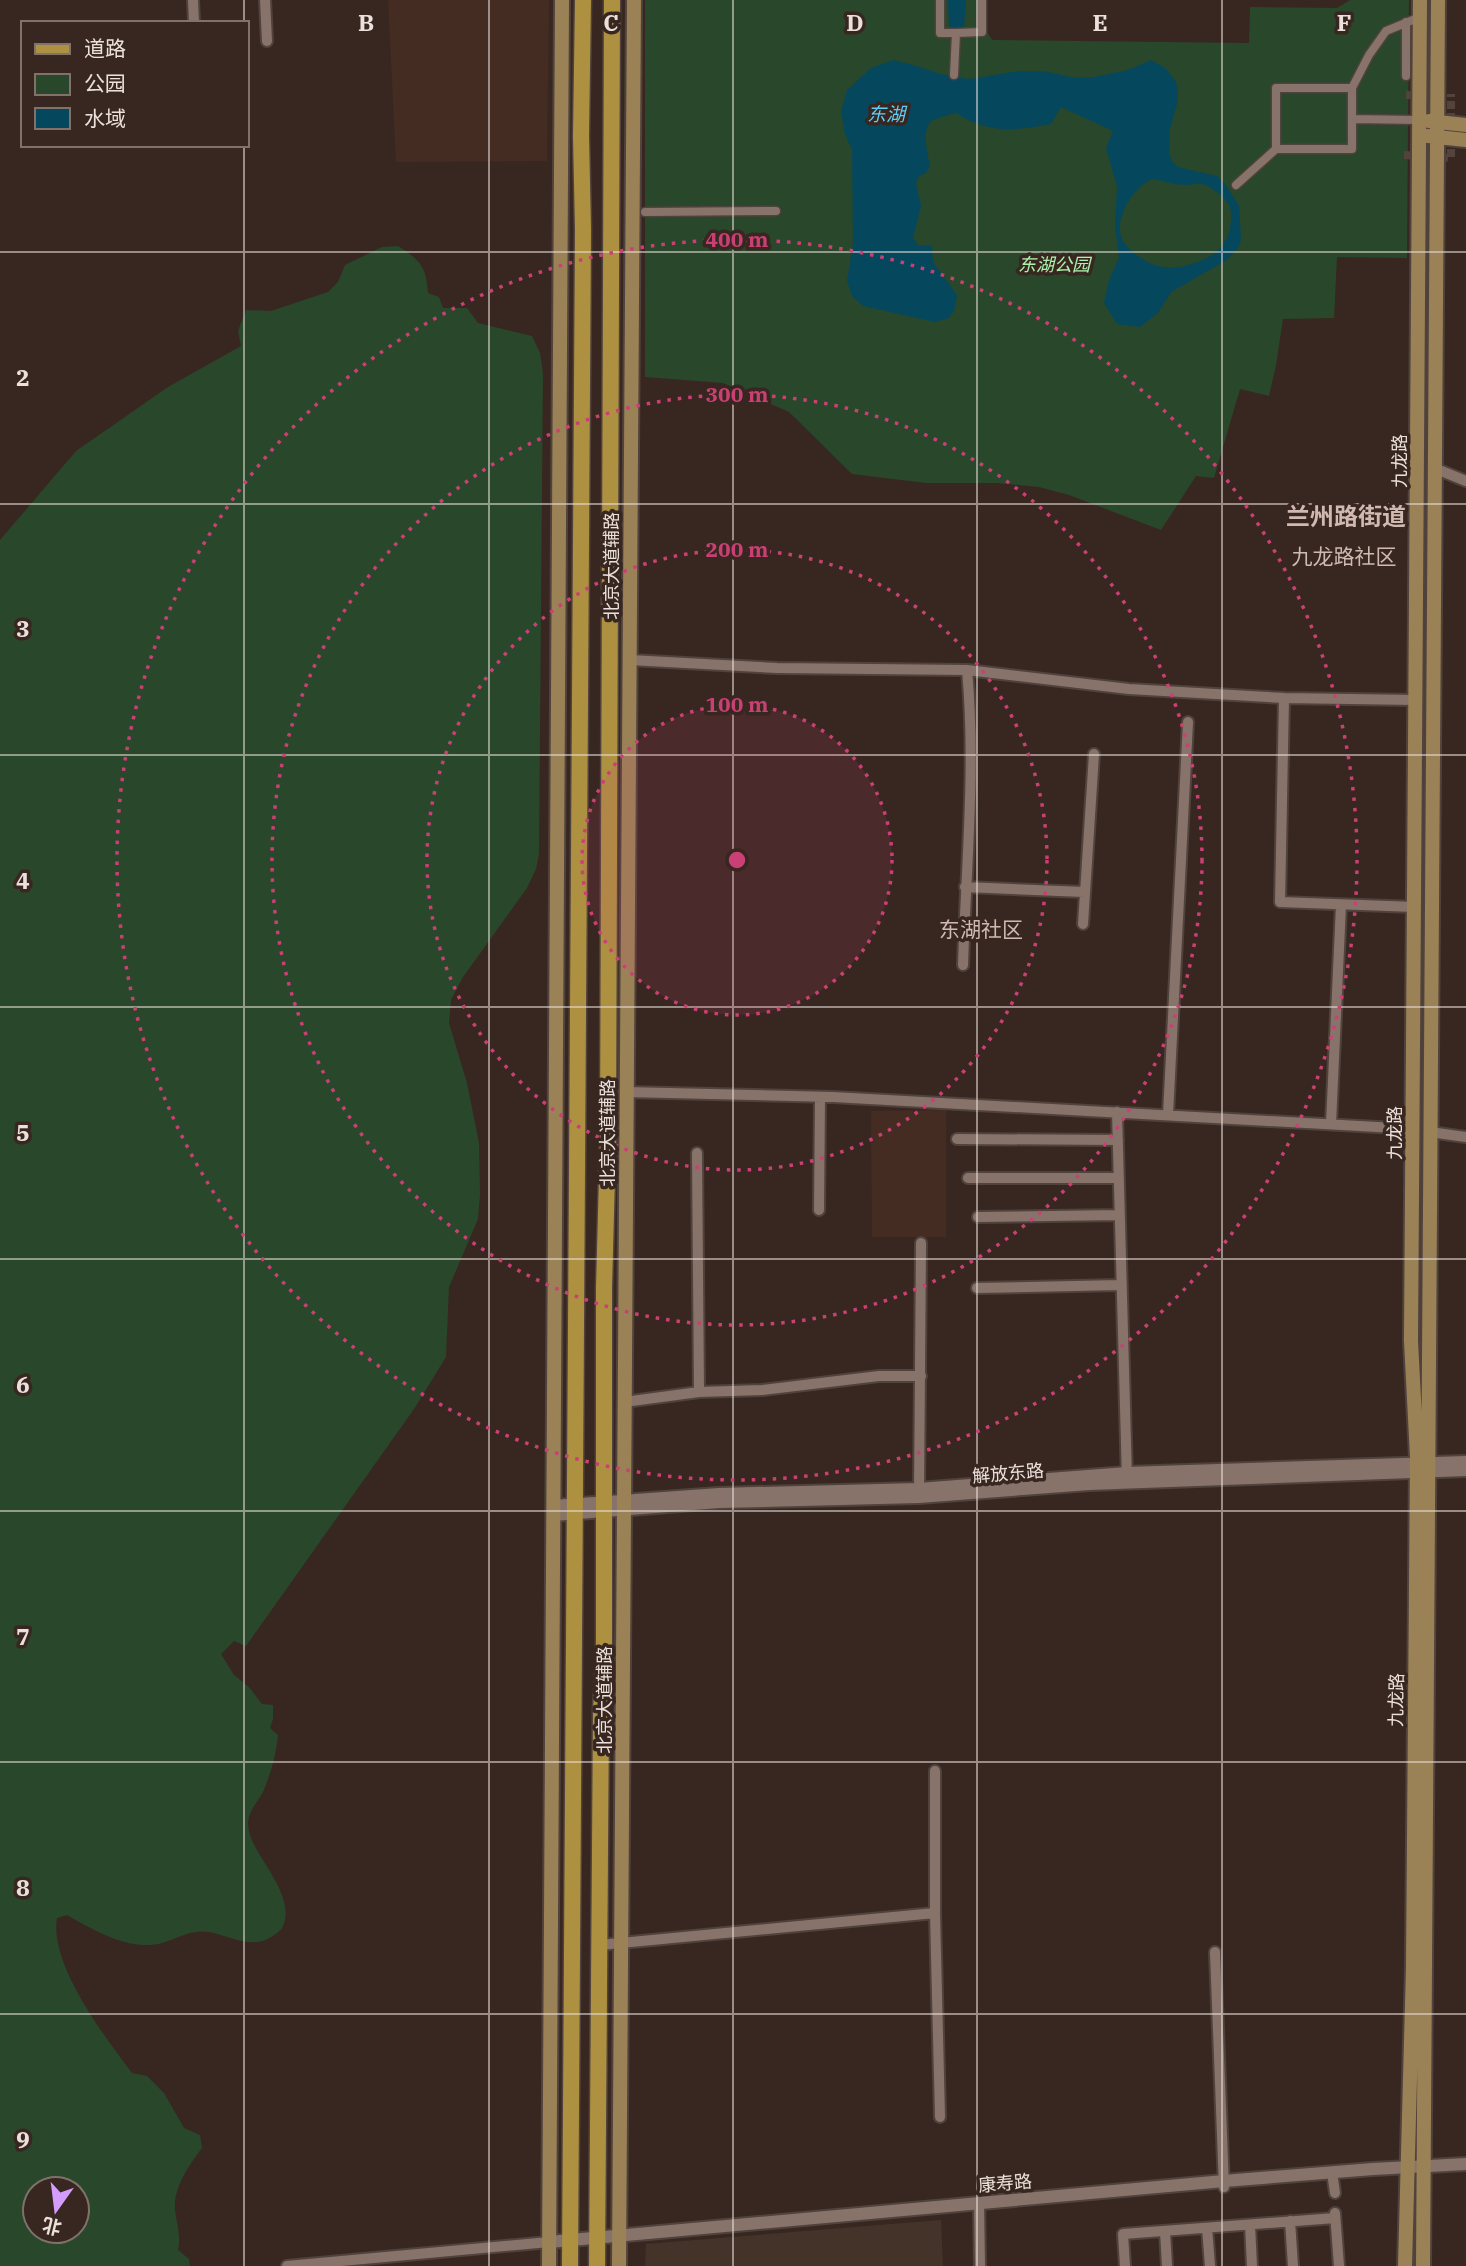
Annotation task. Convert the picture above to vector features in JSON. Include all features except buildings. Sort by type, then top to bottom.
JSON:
[{"type":"main road","points":[[549,2266],[562,0]]},
{"type":"main road","points":[[570,2266],[583,0]]},
{"type":"main road","points":[[597,2266],[613,230],[612,0]]},
{"type":"main road","name":"北京大道辅路","points":[[619,2266],[634,0]]},
{"type":"main road","name":"九龙路","points":[[1420,0],[1413,19],[1419,127],[1411,1341],[1423,1468],[1423,2266]]},
{"type":"main road","name":"九龙路","points":[[1405,2266],[1430,1132],[1438,0]]},
{"type":"main road","points":[[1419,127],[1437,122],[1466,125]]},
{"type":"main road","points":[[1419,127],[1437,137],[1466,140]]},
{"type":"street","points":[[194,0],[194,21]]},
{"type":"street","points":[[264,0],[267,41]]},
{"type":"street","points":[[940,0],[940,33],[982,32],[982,0]]},
{"type":"street","points":[[1406,76],[1413,19]]},
{"type":"street","points":[[1236,185],[1276,149],[1352,149],[1352,88],[1369,55],[1386,31],[1413,19]]},
{"type":"street","points":[[954,75],[956,33]]},
{"type":"street","points":[[1276,149],[1276,88],[1352,88]]},
{"type":"street","points":[[1352,119],[1419,127]]},
{"type":"street","points":[[645,212],[776,211]]},
{"type":"street","points":[[1434,468],[1466,481]]},
{"type":"street","points":[[630,660],[777,668],[967,670],[1129,689],[1284,698],[1415,700]]},
{"type":"street","points":[[963,965],[970,794],[970,705],[967,670]]},
{"type":"street","points":[[1284,698],[1280,902],[1415,907]]},
{"type":"street","points":[[1168,1115],[1188,722]]},
{"type":"street","points":[[1083,924],[1094,754]]},
{"type":"street","points":[[965,887],[1084,892]]},
{"type":"street","points":[[1331,1124],[1341,905]]},
{"type":"street","points":[[626,1092],[820,1097],[1413,1129]]},
{"type":"street","points":[[819,1210],[820,1097]]},
{"type":"street","points":[[1117,1112],[1127,1477]]},
{"type":"street","points":[[1430,1132],[1466,1137]]},
{"type":"street","points":[[957,1139],[1118,1140]]},
{"type":"street","points":[[697,1153],[699,1392]]},
{"type":"street","points":[[968,1178],[1118,1178]]},
{"type":"street","points":[[978,1217],[1119,1215]]},
{"type":"street","points":[[919,1493],[921,1243]]},
{"type":"street","points":[[976,1288],[1120,1285]]},
{"type":"street","points":[[624,1402],[699,1392],[762,1390],[879,1377],[921,1376]]},
{"type":"street","name":"解放东路","points":[[1423,1468],[1466,1462]]},
{"type":"street","name":"解放东路","points":[[553,1511],[919,1493],[1127,1477],[1423,1468],[1466,1471]]},
{"type":"street","points":[[934,1771],[940,2117]]},
{"type":"street","points":[[600,1945],[935,1913]]},
{"type":"street","points":[[1215,1952],[1224,2184]]},
{"type":"street","name":"康寿路","points":[[1423,2170],[1466,2164]]},
{"type":"street","name":"康寿路","points":[[549,2245],[1332,2175],[1466,2170]]},
{"type":"street","points":[[1332,2175],[1335,2193]]},
{"type":"street","points":[[979,2206],[980,2266]]},
{"type":"street","points":[[1125,2266],[1123,2234],[1250,2225],[1335,2215],[1339,2266]]},
{"type":"street","points":[[1290,2221],[1293,2266]]},
{"type":"street","points":[[1250,2225],[1252,2266]]},
{"type":"street","points":[[1207,2228],[1210,2266]]},
{"type":"street","points":[[1165,2231],[1167,2266]]},
{"type":"street","points":[[287,2266],[549,2245]]},
{"type":"shaded area","points":[[388,0],[549,0],[547,161],[396,162]]},
{"type":"shaded area","points":[[946,1110],[946,1237],[872,1237],[871,1111]]},
{"type":"shaded area","points":[[941,2220],[943,2266],[645,2266],[646,2244]]},
{"type":"green space","name":"东湖公园","points":[[645,0],[983,0],[983,25],[992,40],[1249,43],[1250,7],[1337,8],[1350,0],[1409,0],[1407,258],[1337,257],[1334,318],[1283,319],[1269,396],[1240,389],[1214,478],[1196,476],[1161,530],[1069,495],[1039,487],[997,483],[926,483],[852,474],[789,412],[723,383],[645,377]]},
{"type":"green space","points":[[398,246],[421,265],[426,276],[428,293],[439,297],[443,308],[467,308],[478,323],[532,336],[540,353],[543,373],[539,854],[536,869],[527,888],[463,977],[451,1000],[449,1023],[467,1083],[479,1143],[478,1219],[449,1287],[446,1357],[414,1409],[246,1646],[234,1641],[221,1654],[234,1675],[249,1687],[262,1704],[273,1705],[270,1728],[278,1735],[275,1755],[265,1787],[250,1814],[248,1827],[254,1845],[281,1892],[286,1917],[282,1928],[266,1940],[258,1942],[242,1941],[203,1931],[162,1943],[138,1945],[113,1938],[67,1915],[57,1918],[57,1936],[62,1957],[70,1978],[94,2020],[132,2073],[147,2076],[164,2093],[184,2128],[200,2135],[202,2148],[183,2177],[175,2202],[178,2250],[189,2259],[190,2266],[0,2266],[0,540],[76,451],[168,387],[241,346],[238,331],[246,310],[271,311],[328,292],[338,282],[345,265],[382,247]]},
{"type":"water","points":[[948,0],[966,0],[964,28],[949,27]]},
{"type":"water","name":"东湖","points":[[893,60],[940,74],[970,79],[1018,71],[1043,71],[1076,78],[1128,70],[1151,60],[1165,68],[1175,80],[1178,89],[1170,129],[1169,154],[1172,161],[1178,167],[1217,176],[1239,206],[1241,240],[1238,248],[1227,260],[1171,292],[1158,313],[1140,327],[1117,324],[1104,303],[1109,280],[1119,257],[1115,226],[1117,186],[1106,148],[1113,131],[1061,107],[1051,124],[1014,129],[980,125],[956,113],[933,120],[927,129],[930,166],[926,173],[919,176],[916,183],[921,206],[913,238],[918,245],[932,246],[933,262],[957,295],[954,311],[949,318],[935,322],[863,306],[852,296],[847,281],[853,243],[852,149],[845,135],[841,111],[847,90],[871,68]],"holes":[[[1153,179],[1181,185],[1205,185],[1228,203],[1231,215],[1228,236],[1213,254],[1191,264],[1164,267],[1146,261],[1124,243],[1120,224],[1126,205],[1138,189]]]},
{"type":"tunnel","points":[[1404,155],[1451,158],[1451,94]]},
{"type":"tunnel","points":[[1406,95],[1441,96]]},
{"type":"district","name":"兰州路街道","points":[[1346,516]]},
{"type":"district","name":"九龙路社区","points":[[1344,556]]},
{"type":"district","name":"东湖社区","points":[[981,929]]}]
